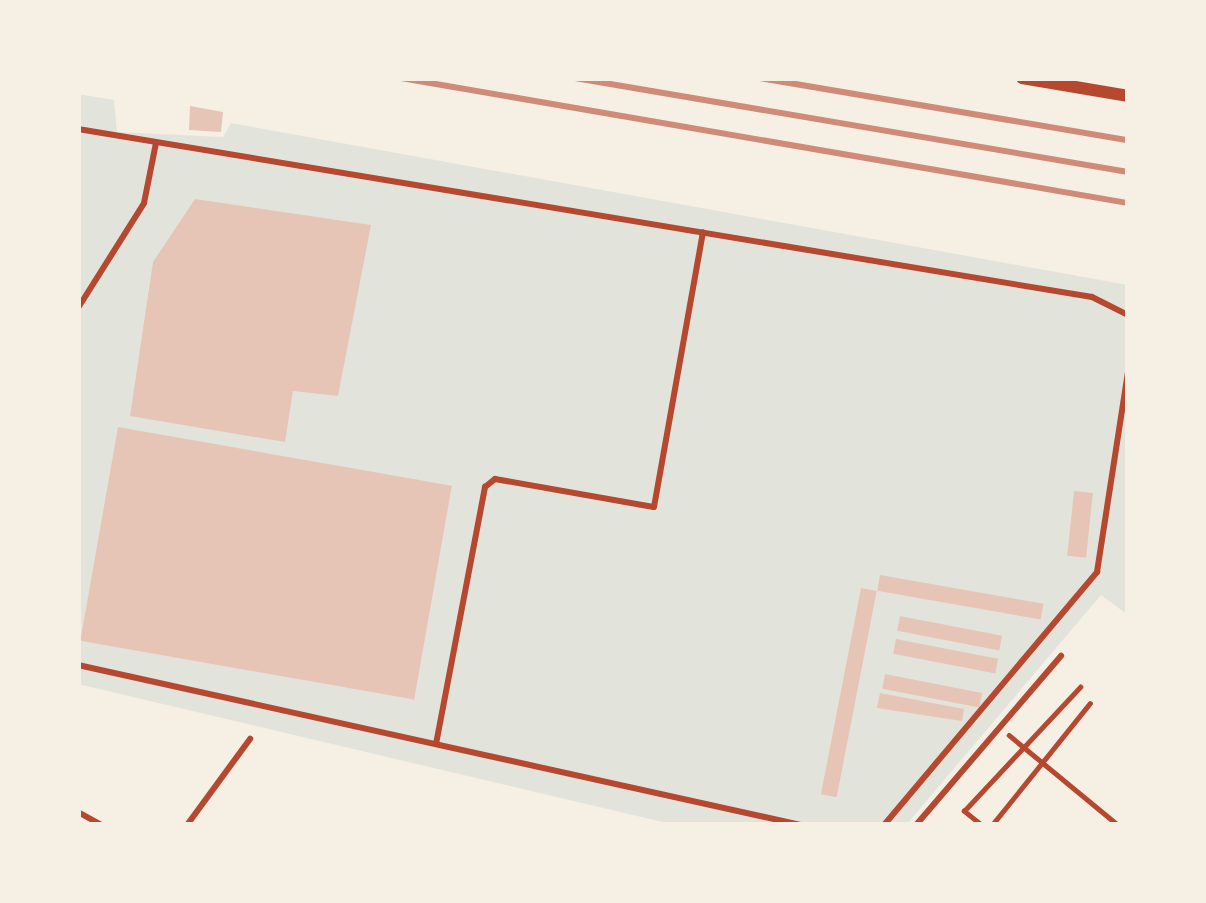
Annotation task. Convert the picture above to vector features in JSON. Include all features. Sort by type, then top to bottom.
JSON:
[{"type":"street","points":[[1022,78],[1128,96]]},
{"type":"lane","points":[[78,129],[1092,297],[1128,315]]},
{"type":"lane","points":[[78,308],[144,203],[155,143]]},
{"type":"lane","points":[[436,744],[484,488],[495,479],[654,507],[704,231]]},
{"type":"lane","points":[[884,825],[1097,572],[1128,371]]},
{"type":"lane","points":[[916,825],[1061,656]]},
{"type":"lane","points":[[78,665],[801,825]]},
{"type":"lane","points":[[187,825],[250,739]]},
{"type":"lane","points":[[78,812],[101,825]]},
{"type":"path","points":[[981,825],[964,811],[1005,759],[1027,750],[1080,687]]},
{"type":"path","points":[[992,825],[1090,704]]},
{"type":"path","points":[[1000,728],[1118,825]]},
{"type":"shaded area","points":[[78,94],[114,100],[117,132],[223,137],[231,123],[1128,285],[1128,615],[1101,595],[906,825],[675,825],[78,684]]},
{"type":"building","points":[[190,106],[223,112],[221,132],[189,130]]},
{"type":"building","points":[[195,199],[371,225],[338,396],[293,391],[285,442],[130,416],[153,262]]},
{"type":"building","points":[[118,427],[452,486],[414,700],[80,641]]},
{"type":"building","points":[[1074,491],[1093,493],[1086,558],[1067,556]]},
{"type":"building","points":[[880,575],[1043,604],[1041,620],[877,591]]},
{"type":"building","points":[[861,588],[877,591],[837,797],[821,794]]},
{"type":"building","points":[[900,616],[1002,636],[999,651],[897,631]]},
{"type":"building","points":[[896,639],[998,659],[995,674],[893,654]]},
{"type":"building","points":[[885,674],[982,693],[979,708],[882,689]]},
{"type":"building","points":[[880,693],[964,709],[962,721],[877,708]]},
{"type":"railway","points":[[401,78],[1128,203]]},
{"type":"railway","points":[[575,78],[1128,172]]},
{"type":"railway","points":[[760,78],[1128,140]]}]
